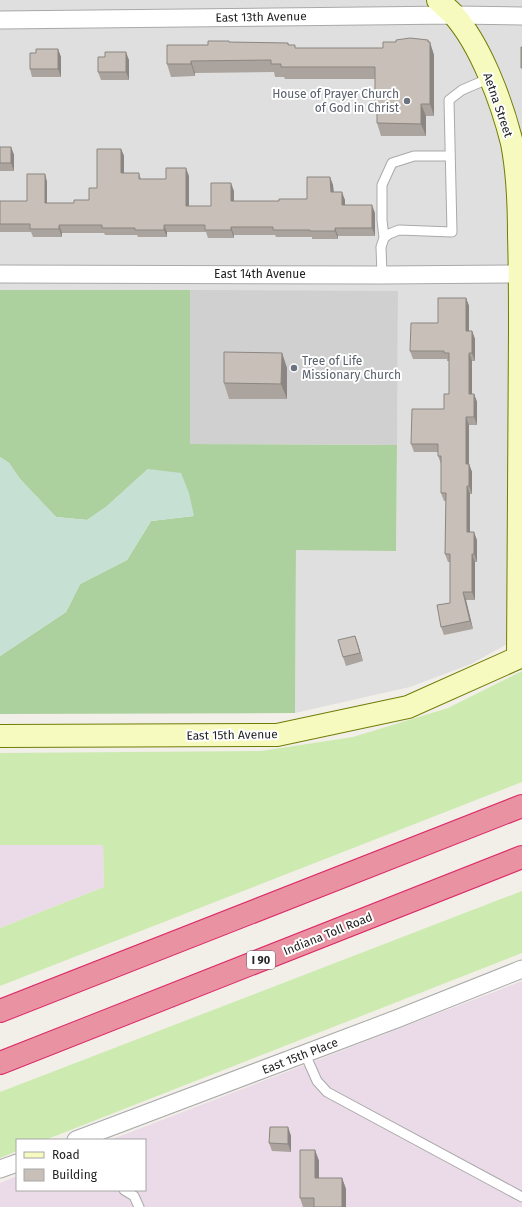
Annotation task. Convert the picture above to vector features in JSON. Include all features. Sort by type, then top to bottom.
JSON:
[{"type":"highway","points":[[0,1011],[522,806]]},
{"type":"highway","name":"Indiana Toll Road","points":[[0,1063],[522,857]]},
{"type":"street","name":"Aetna Street","points":[[438,0],[453,15],[467,33],[479,53],[490,78],[508,130],[516,167],[519,200],[520,274],[520,657]]},
{"type":"street","name":"East 13th Avenue","points":[[0,20],[453,15],[522,16]]},
{"type":"street","name":"East 14th Avenue","points":[[0,274],[520,274]]},
{"type":"street","name":"East 15th Avenue","points":[[0,736],[277,735],[408,707],[520,657]]},
{"type":"street","name":"East 15th Place","points":[[85,1138],[522,969]]},
{"type":"street","points":[[0,1170],[16,1163]]},
{"type":"lane","points":[[384,238],[399,230],[452,232],[449,100],[462,90],[490,78]]},
{"type":"lane","points":[[382,275],[381,247],[384,238],[382,220],[382,185],[392,163],[414,156],[450,156]]},
{"type":"lane","points":[[305,1054],[317,1081],[327,1092],[522,1197]]},
{"type":"lane","points":[[126,1191],[134,1196],[138,1207]]},
{"type":"shaded area","points":[[0,0],[522,0],[522,636],[471,664],[410,687],[295,713],[296,550],[396,550],[398,292],[0,290]]},
{"type":"shaded area","name":"Tree of Life Missionary Church","points":[[190,290],[398,291],[397,445],[190,444]]},
{"type":"shaded area","points":[[0,845],[103,845],[104,887],[0,928]]},
{"type":"shaded area","points":[[522,981],[522,1207],[0,1207],[0,1183],[16,1176],[16,1191],[146,1191],[146,1139],[113,1139]]},
{"type":"green space","points":[[0,290],[190,290],[190,444],[397,445],[396,551],[296,550],[295,713],[0,714],[0,656],[66,612],[80,584],[127,560],[151,521],[193,516],[148,469],[106,507],[87,520],[56,517],[20,479],[9,463],[0,457]]},
{"type":"green space","points":[[0,457],[9,463],[20,479],[56,517],[87,520],[106,507],[148,469],[181,473],[189,493],[194,516],[151,521],[127,560],[80,584],[66,612],[0,656]]},
{"type":"green space","points":[[522,671],[522,782],[0,986],[0,928],[104,887],[103,845],[0,845],[0,753],[261,751],[353,737],[448,708]]},
{"type":"green space","points":[[522,891],[522,953],[48,1139],[16,1139],[16,1151],[0,1158],[0,1092]]},
{"type":"building","points":[[410,38],[428,40],[428,42],[430,42],[430,104],[421,104],[421,124],[377,123],[377,104],[375,104],[375,67],[281,67],[281,64],[271,64],[271,60],[191,61],[191,64],[167,64],[167,45],[208,45],[208,41],[229,41],[288,43],[288,45],[295,45],[295,48],[383,48],[383,42],[396,42],[396,40]]},
{"type":"building","points":[[522,47],[522,68],[521,68]]},
{"type":"building","points":[[36,49],[58,49],[58,69],[30,69],[30,53],[36,53]]},
{"type":"building","points":[[105,52],[126,52],[126,72],[98,72],[98,57],[105,57]]},
{"type":"building","points":[[0,147],[11,147],[11,163],[0,163]]},
{"type":"building","points":[[97,149],[121,149],[121,173],[139,173],[139,179],[166,179],[166,168],[186,168],[186,206],[211,206],[211,183],[231,183],[231,201],[279,201],[279,199],[307,199],[307,177],[330,177],[331,192],[342,192],[342,205],[372,205],[372,228],[335,228],[335,231],[310,231],[273,230],[273,227],[231,227],[231,230],[205,230],[205,225],[164,225],[164,230],[135,230],[135,228],[102,228],[102,225],[59,225],[59,229],[30,229],[30,224],[0,224],[0,201],[27,201],[27,174],[45,174],[45,203],[74,203],[74,200],[89,200],[89,188],[97,188]]},
{"type":"building","points":[[438,298],[466,298],[466,331],[472,331],[472,353],[469,353],[469,394],[474,394],[474,417],[466,417],[466,464],[469,464],[469,486],[467,486],[467,532],[474,532],[474,554],[472,554],[472,592],[463,592],[470,621],[441,627],[437,605],[450,603],[450,554],[445,554],[446,493],[441,493],[441,456],[438,456],[438,444],[411,444],[412,409],[444,409],[444,394],[449,394],[449,353],[444,353],[444,351],[410,351],[411,323],[438,323]]},
{"type":"building","points":[[224,352],[282,353],[281,384],[224,383]]},
{"type":"building","points":[[355,636],[360,653],[343,657],[338,640]]},
{"type":"building","points":[[270,1127],[288,1127],[288,1144],[269,1143]]},
{"type":"building","points":[[300,1150],[315,1150],[315,1178],[342,1178],[342,1207],[314,1207],[314,1198],[300,1198]]},
{"type":"place","name":"House of Prayer Church of God in Christ","points":[[407,101]]},
{"type":"place","name":"Tree of Life Missionary Church","points":[[294,368]]}]
